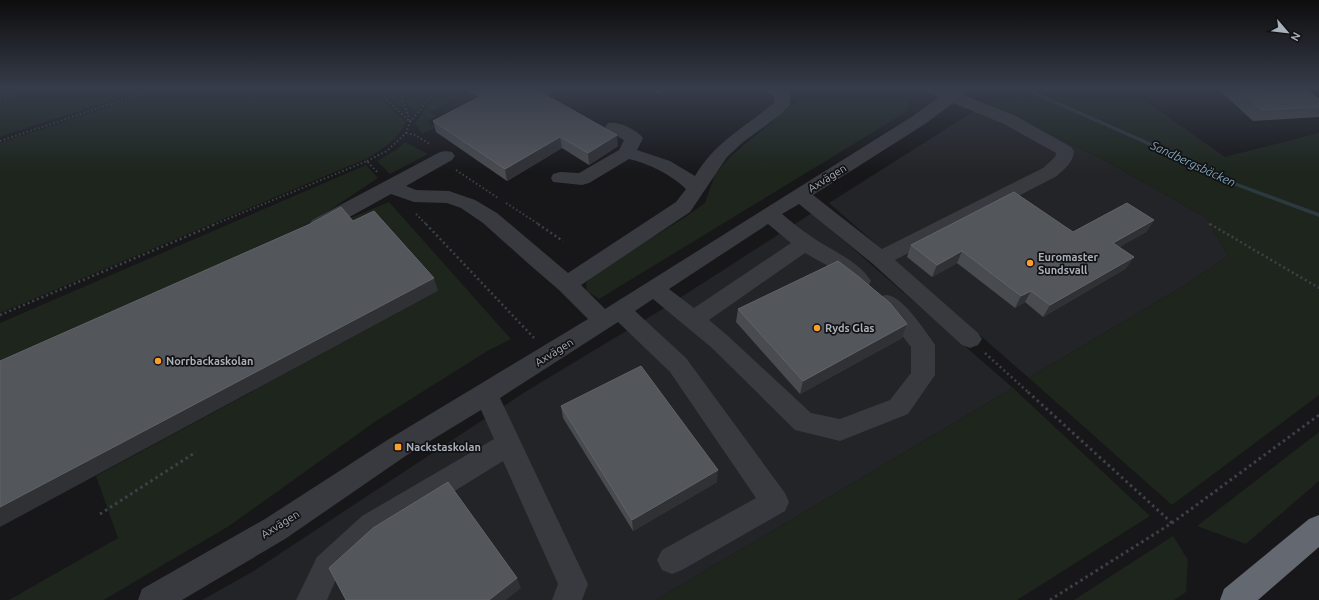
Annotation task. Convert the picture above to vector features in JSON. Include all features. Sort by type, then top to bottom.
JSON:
[{"type":"highway","points":[[1266,575],[1319,514]]},
{"type":"highway","points":[[1235,600],[1319,530]]},
{"type":"street","points":[[567,284],[683,207],[714,161],[736,140],[769,117]]},
{"type":"street","name":"Axvägen","points":[[163,598],[275,528],[398,446],[550,355],[922,117]]},
{"type":"street","points":[[880,259],[1050,172],[1064,159],[1065,151],[1003,117]]},
{"type":"street","points":[[560,178],[582,179],[626,153],[634,138],[614,127]]},
{"type":"street","points":[[626,153],[647,157],[685,177],[697,188]]},
{"type":"street","points":[[302,234],[446,156]]},
{"type":"street","points":[[391,187],[414,196],[449,197],[468,204],[490,218],[537,260],[567,284],[678,365],[775,502],[672,560]]},
{"type":"street","points":[[800,195],[880,259],[970,339]]},
{"type":"street","points":[[654,288],[720,342],[804,422],[840,430],[900,407],[923,375],[923,345],[895,310],[835,261],[805,243],[769,214]]},
{"type":"street","points":[[693,320],[805,243]]},
{"type":"street","points":[[486,394],[573,584],[567,600]]},
{"type":"street","points":[[311,600],[327,567],[372,526],[509,444]]},
{"type":"path","points":[[0,141],[72,117]]},
{"type":"path","points":[[405,117],[410,122]]},
{"type":"path","points":[[408,117],[410,122]]},
{"type":"path","points":[[0,315],[367,161],[387,151],[406,133],[410,122],[414,117]]},
{"type":"path","points":[[406,133],[415,135],[439,150],[446,156],[450,165],[499,199]]},
{"type":"path","points":[[367,161],[550,355]]},
{"type":"path","points":[[506,203],[563,242]]},
{"type":"path","points":[[1209,224],[1319,288]]},
{"type":"path","points":[[970,339],[1172,523]]},
{"type":"path","points":[[1050,600],[1172,523],[1319,415]]},
{"type":"path","points":[[100,514],[196,452]]},
{"type":"shaded area","points":[[0,117],[61,117],[0,137]]},
{"type":"shaded area","points":[[78,117],[400,117],[406,122],[395,139],[368,158],[0,313],[0,143]]},
{"type":"shaded area","points":[[420,117],[435,117],[427,121],[436,127],[422,134],[415,123]]},
{"type":"shaded area","points":[[778,117],[898,117],[599,299],[587,291],[586,283],[594,273],[684,218],[705,203],[715,174],[731,156]]},
{"type":"shaded area","points":[[965,117],[1016,117],[1108,162],[1207,218],[1228,256],[1190,282],[1029,378],[829,203]]},
{"type":"shaded area","points":[[1016,117],[1168,117],[1225,157],[1319,133],[1319,395],[1172,505],[1029,378],[1190,282],[1228,256],[1207,218],[1108,162]]},
{"type":"shaded area","points":[[405,142],[428,154],[390,174],[377,161],[397,149]]},
{"type":"shaded area","points":[[366,165],[378,178],[310,223],[0,363],[0,323]]},
{"type":"shaded area","points":[[389,202],[511,339],[489,350],[376,421],[229,526],[107,598],[103,600],[9,600],[118,538],[96,476],[438,291],[346,220]]},
{"type":"shaded area","points":[[812,213],[1013,388],[656,600],[202,600],[252,572],[525,392],[661,310]]},
{"type":"shaded area","points":[[1013,388],[1150,516],[1017,600],[656,600]]},
{"type":"shaded area","points":[[1319,432],[1319,481],[1246,544],[1197,526]]},
{"type":"shaded area","points":[[1173,536],[1188,560],[1186,592],[1174,600],[1074,600]]},
{"type":"building","points":[[441,117],[585,117],[617,135],[588,153],[560,137],[505,169],[433,121]]},
{"type":"building","points":[[1014,192],[1073,232],[1127,203],[1154,220],[1113,243],[1134,257],[1050,305],[1031,291],[1021,296],[962,251],[937,265],[911,245]]},
{"type":"building","points":[[341,207],[353,221],[374,211],[434,278],[0,507],[0,361],[310,224]]},
{"type":"building","points":[[838,261],[890,303],[907,324],[803,381],[738,309]]},
{"type":"building","points":[[641,366],[718,470],[632,520],[561,406]]},
{"type":"building","points":[[448,482],[517,578],[489,600],[346,600],[329,568],[373,528]]},
{"type":"waterway","name":"Sandbergsbäcken","points":[[1089,117],[1227,181],[1319,215]]},
{"type":"place","name":"Euromaster Sundsvall","points":[[1030,263]]},
{"type":"place","name":"Ryds Glas","points":[[817,328]]},
{"type":"place","name":"Norrbackaskolan","points":[[158,361]]},
{"type":"place","name":"Nackstaskolan","points":[[398,447]]}]
